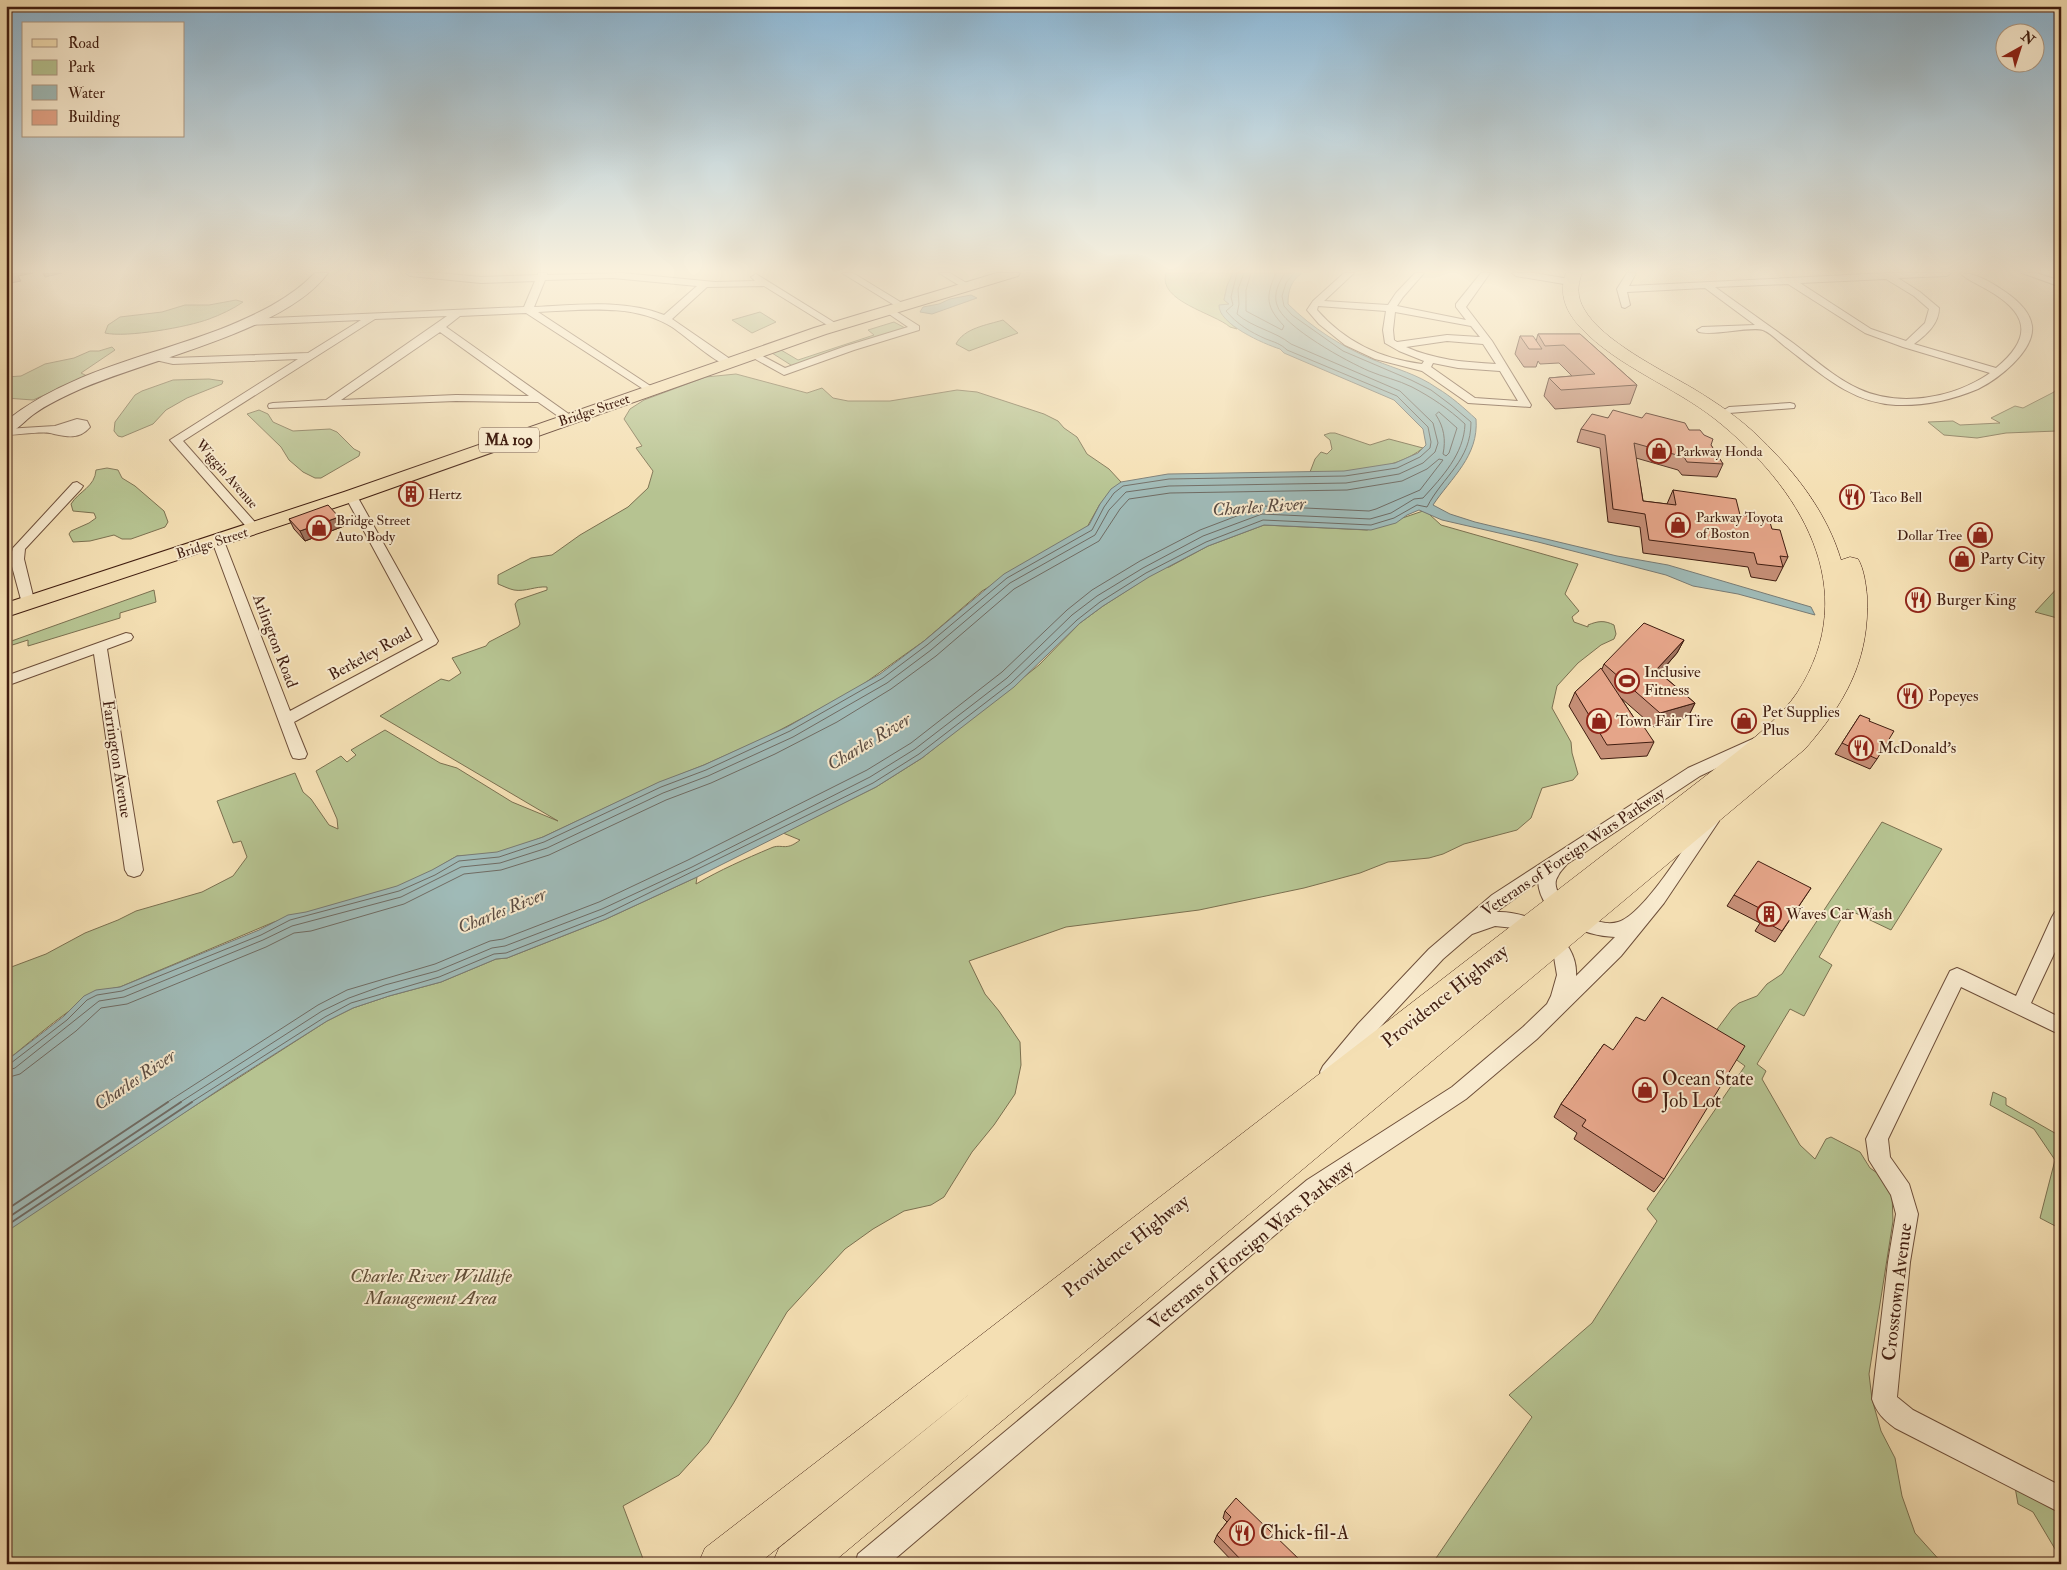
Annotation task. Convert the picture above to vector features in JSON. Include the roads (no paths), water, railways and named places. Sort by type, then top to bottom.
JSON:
[{"type":"highway","name":"Veterans of Foreign Wars Parkway","points":[[1556,925],[1773,735],[1793,715],[1809,693],[1826,663],[1836,623],[1837,592],[1832,559],[1824,537],[1814,516],[1779,467],[1752,440],[1709,407],[1616,346]]},
{"type":"highway","name":"Veterans of Foreign Wars Parkway","points":[[1556,925],[1720,806],[1796,743],[1824,711],[1846,668],[1854,642],[1857,617],[1854,581],[1848,558],[1839,535],[1824,507],[1805,481],[1761,435],[1728,410],[1628,346]]},
{"type":"highway","name":"Providence Highway","points":[[721,1564],[1296,1112],[1556,925]]},
{"type":"highway","name":"Providence Highway","points":[[795,1564],[1556,925]]},
{"type":"main road","name":"Bridge Street","points":[[6,610],[351,496],[776,346]]},
{"type":"street","points":[[6,431],[33,409],[65,392],[186,346]]},
{"type":"street","points":[[155,358],[173,360],[310,356],[326,346]]},
{"type":"street","points":[[329,403],[412,346]]},
{"type":"street","points":[[467,346],[569,419]]},
{"type":"street","points":[[584,346],[651,390]]},
{"type":"street","points":[[704,346],[729,363]]},
{"type":"street","points":[[753,354],[784,372],[861,346]]},
{"type":"street","points":[[1357,346],[1400,365],[1445,364],[1504,368]]},
{"type":"street","points":[[1398,346],[1427,364],[1472,401],[1526,405],[1490,346]]},
{"type":"street","points":[[1791,346],[1848,388],[1876,399],[1900,402],[1933,399],[1973,388],[1998,372],[2016,355],[2021,346]]},
{"type":"street","points":[[1911,346],[1998,372]]},
{"type":"street","name":"Wiggin Avenue","points":[[255,528],[176,440],[310,356]]},
{"type":"street","points":[[273,406],[456,398],[541,399]]},
{"type":"street","points":[[1728,410],[1790,406]]},
{"type":"street","points":[[6,431],[57,429]]},
{"type":"street","points":[[28,604],[17,559],[19,548],[77,486]]},
{"type":"street","name":"Berkeley Road","points":[[286,720],[431,640],[351,496]]},
{"type":"street","name":"Arlington Road","points":[[218,541],[299,754]]},
{"type":"street","points":[[6,681],[126,637]]},
{"type":"street","name":"Farrington Avenue","points":[[100,647],[134,870]]},
{"type":"street","name":"Veterans of Foreign Wars Parkway","points":[[1296,1112],[1365,1030],[1461,931],[1498,900],[1694,772],[1773,735]]},
{"type":"street","name":"Veterans of Foreign Wars Parkway","points":[[868,1564],[1315,1187],[1460,1093],[1487,1071],[1614,951],[1682,864],[1720,806]]},
{"type":"street","points":[[1552,1011],[1560,996],[1566,976],[1566,965],[1562,954],[1547,880],[1562,858]]},
{"type":"street","points":[[1461,931],[1492,920],[1616,930],[1632,924],[1644,915]]},
{"type":"street","points":[[2020,1006],[2030,988],[2061,917]]},
{"type":"street","points":[[1957,976],[2061,1027]]},
{"type":"street","name":"Crosstown Avenue","points":[[1957,976],[1877,1140],[1880,1160],[1901,1191],[1907,1214],[1899,1262],[1884,1399],[1890,1409],[1904,1419],[1965,1448],[2061,1500]]},
{"type":"water","name":"Charles River","points":[[1273,346],[1345,346],[1429,383],[1453,399],[1476,419],[1476,432],[1468,455],[1433,505],[1450,514],[1475,522],[1617,556],[1668,565],[1811,607],[1815,615],[1738,594],[1693,586],[1666,575],[1538,542],[1442,520],[1419,510],[1407,515],[1396,523],[1371,530],[1264,525],[1208,546],[1149,577],[1103,606],[1080,623],[1014,687],[922,758],[876,787],[697,877],[606,919],[507,958],[496,959],[441,982],[353,1008],[327,1021],[232,1081],[6,1232],[6,1061],[64,1016],[84,996],[96,990],[120,987],[259,930],[288,915],[306,912],[397,886],[457,856],[497,852],[543,837],[659,782],[704,765],[787,727],[880,674],[924,641],[1004,574],[1089,525],[1100,504],[1111,489],[1121,482],[1168,474],[1344,471],[1395,463],[1418,453],[1426,445],[1423,429],[1394,400],[1284,353]]},
{"type":"place","name":"Parkway Honda","points":[[1659,451]]},
{"type":"place","name":"Hertz","points":[[411,494]]},
{"type":"place","name":"Taco Bell","points":[[1852,497]]},
{"type":"place","name":"Parkway Toyota of Boston","points":[[1678,525]]},
{"type":"place","name":"Bridge Street Auto Body","points":[[319,528]]},
{"type":"place","name":"Dollar Tree","points":[[1980,535]]},
{"type":"place","name":"Party City","points":[[1962,559]]},
{"type":"place","name":"Burger King","points":[[1918,600]]},
{"type":"place","name":"Inclusive Fitness","points":[[1627,681]]},
{"type":"place","name":"Popeyes","points":[[1910,696]]},
{"type":"place","name":"Town Fair Tire","points":[[1599,721]]},
{"type":"place","name":"Pet Supplies Plus","points":[[1744,721]]},
{"type":"place","name":"McDonald's","points":[[1861,748]]},
{"type":"place","name":"Waves Car Wash","points":[[1769,914]]},
{"type":"place","name":"Ocean State Job Lot","points":[[1645,1090]]},
{"type":"place","name":"Chick-fil-A","points":[[1242,1533]]},
{"type":"park label","name":"Charles River Wildlife Management Area","points":[[431,1287]]}]
